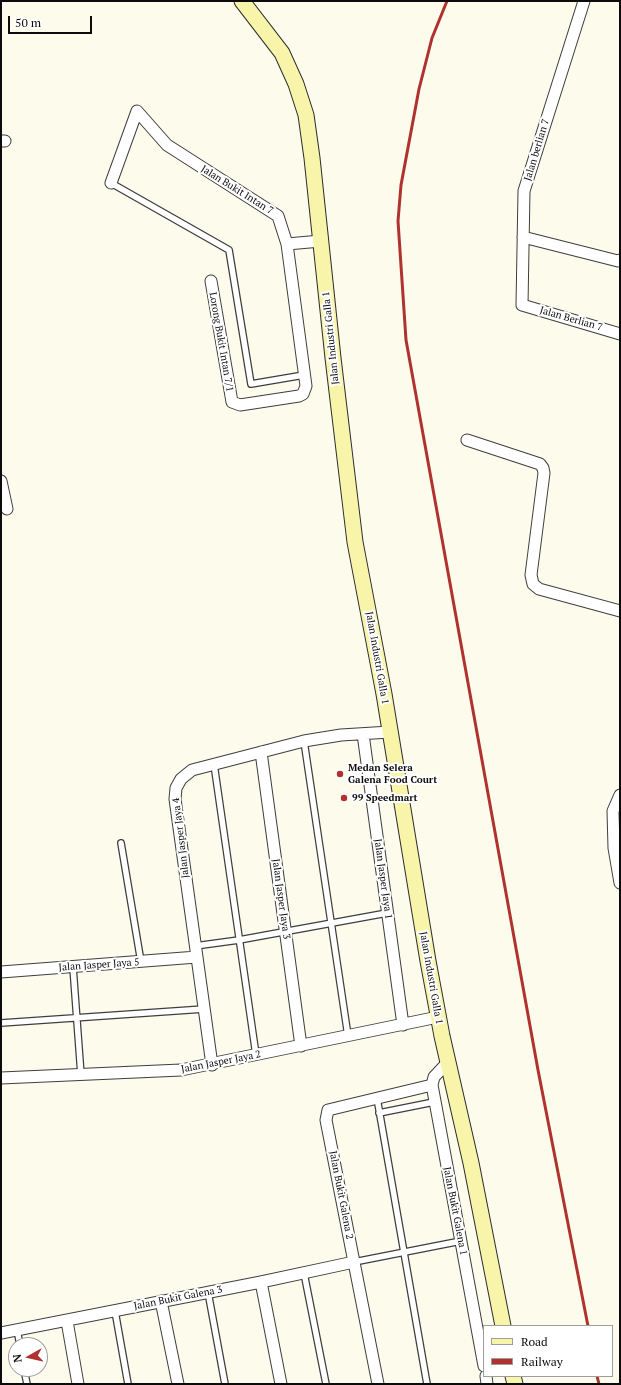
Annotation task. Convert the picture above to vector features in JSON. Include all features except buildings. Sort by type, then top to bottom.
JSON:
[{"type":"main road","name":"Jalan Industri Galla 1","points":[[242,1],[282,53],[296,84],[307,122],[355,542],[390,732],[438,1017],[471,1163],[504,1325]]},
{"type":"street","name":"Jalan berlian 7","points":[[522,305],[524,191],[584,1]]},
{"type":"street","name":"Jalan Bukit Intan 7","points":[[111,183],[137,111],[167,145],[278,216],[287,244],[306,386],[303,394]]},
{"type":"street","points":[[523,237],[618,261],[620,260]]},
{"type":"street","points":[[287,244],[321,241]]},
{"type":"street","name":"Lorong Bukit Intan 7/1","points":[[211,281],[232,402],[240,405],[299,396],[303,394]]},
{"type":"street","name":"Jalan Berlian 7","points":[[522,305],[620,334]]},
{"type":"street","points":[[467,440],[540,464],[543,468],[544,473],[530,575],[533,584],[539,589],[620,611]]},
{"type":"street","points":[[1,481],[7,509]]},
{"type":"street","name":"Jalan Jasper Jaya 4","points":[[212,1065],[175,799],[176,788],[186,774],[192,770],[214,764],[304,741],[390,732]]},
{"type":"street","name":"Jalan Jasper Jaya 1","points":[[363,734],[403,1025]]},
{"type":"street","name":"Jalan Jasper Jaya 3","points":[[261,752],[301,1046]]},
{"type":"street","points":[[620,795],[613,811],[614,848],[620,884]]},
{"type":"street","name":"Jalan Jasper Jaya 5","points":[[1,972],[197,957]]},
{"type":"street","name":"Jalan Jasper Jaya 2","points":[[1,1078],[181,1070],[256,1056],[438,1017]]},
{"type":"street","points":[[432,1085],[434,1077],[448,1062]]},
{"type":"street","name":"Jalan Bukit Galena 2","points":[[378,1384],[326,1120],[328,1110],[432,1085]]},
{"type":"street","name":"Jalan Bukit Galena 1","points":[[432,1085],[483,1361]]},
{"type":"street","name":"Jalan Bukit Galena 3","points":[[1,1333],[261,1282],[354,1262]]},
{"type":"street","points":[[261,1282],[281,1384]]},
{"type":"street","points":[[161,1301],[178,1384]]},
{"type":"street","points":[[67,1320],[78,1384]]},
{"type":"lane","points":[[111,183],[229,250],[251,384],[304,376]]},
{"type":"lane","points":[[304,741],[348,1036]]},
{"type":"lane","points":[[214,764],[256,1056]]},
{"type":"lane","points":[[121,843],[141,962]]},
{"type":"lane","points":[[195,946],[239,940],[387,913]]},
{"type":"lane","points":[[74,967],[81,1075]]},
{"type":"lane","points":[[1,1023],[204,1010]]},
{"type":"lane","points":[[377,1098],[427,1384]]},
{"type":"lane","points":[[379,1113],[434,1102]]},
{"type":"lane","points":[[354,1262],[461,1241]]},
{"type":"lane","points":[[304,1273],[326,1384]]},
{"type":"lane","points":[[208,1292],[225,1384]]},
{"type":"lane","points":[[115,1311],[128,1384]]},
{"type":"lane","points":[[17,1330],[18,1337]]},
{"type":"railway","points":[[447,1],[432,38],[419,89],[401,185],[398,221],[406,340],[538,1070],[588,1325]]},
{"type":"railway","points":[[597,1377],[599,1384]]},
{"type":"place","name":"Medan Selera Galena Food Court","points":[[340,774]]},
{"type":"place","name":"99 Speedmart","points":[[344,798]]}]
